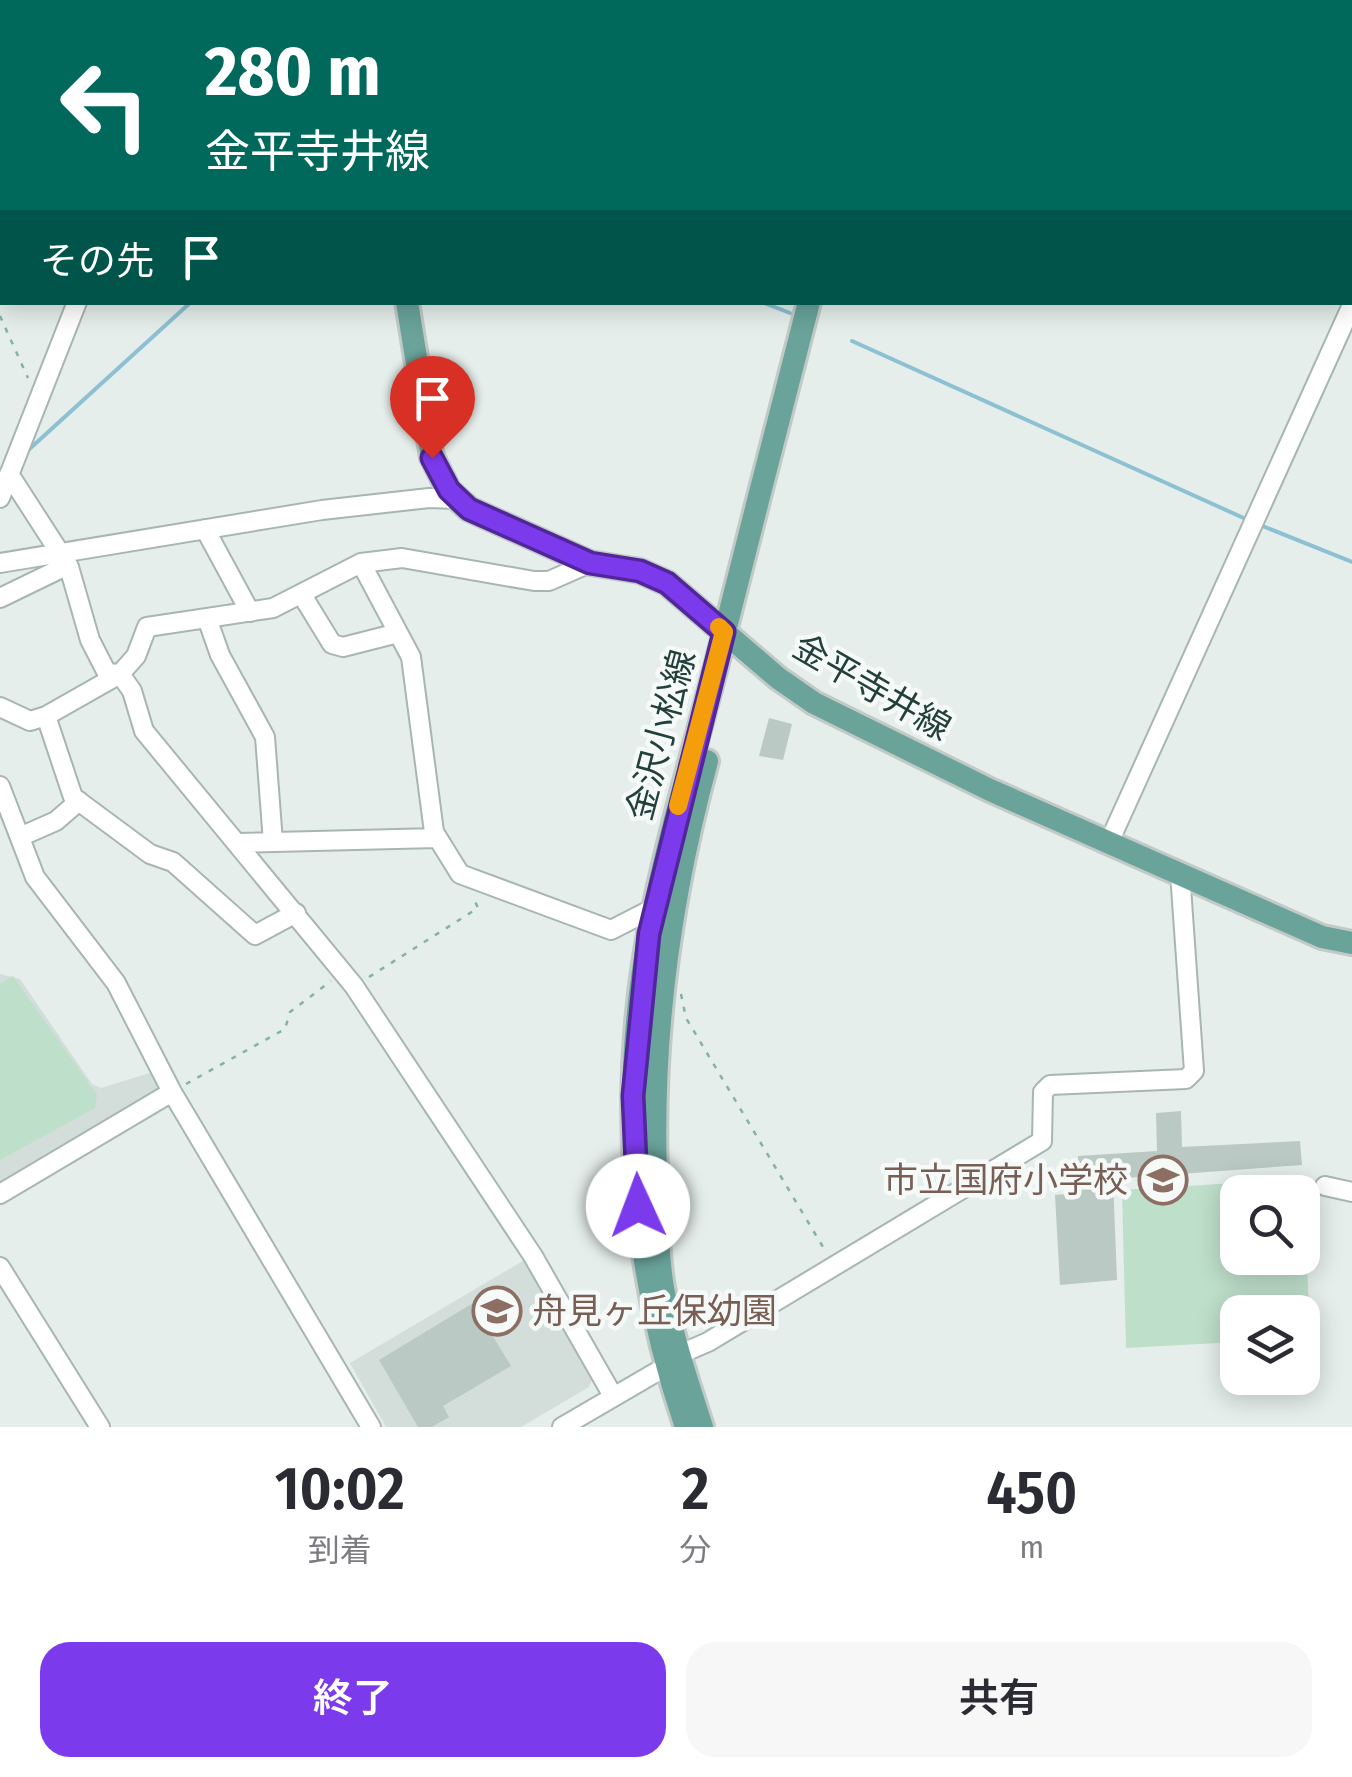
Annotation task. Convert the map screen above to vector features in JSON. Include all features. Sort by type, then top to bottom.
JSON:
[{"type":"main road","points":[[407,305],[432,458],[456,500]]},
{"type":"main road","name":"金沢小松線","points":[[702,1427],[671,1361],[663,1285],[653,1122],[663,967],[731,638],[808,305]]},
{"type":"main road","name":"金沢小松線","points":[[686,1427],[671,1361],[646,1288],[633,1096],[644,970],[656,906],[825,305]]},
{"type":"main road","name":"金平寺井線","points":[[456,500],[590,563],[640,571],[667,583],[814,703],[990,790],[1322,937],[1352,943]]},
{"type":"street","points":[[0,498],[76,305]]},
{"type":"street","points":[[1110,840],[1352,305]]},
{"type":"street","points":[[10,474],[64,559],[90,640],[107,674],[120,674]]},
{"type":"street","points":[[0,563],[64,559],[205,529],[322,510],[429,498],[456,500]]},
{"type":"street","points":[[205,529],[250,612]]},
{"type":"street","points":[[0,706],[30,720],[46,716],[120,674],[136,656],[147,626],[274,608],[361,563],[402,558],[549,581],[590,563]]},
{"type":"street","points":[[0,598],[64,559]]},
{"type":"street","points":[[361,563],[410,657],[437,838],[460,874],[610,930],[656,906]]},
{"type":"street","points":[[302,594],[332,644],[343,647],[398,633]]},
{"type":"street","points":[[207,618],[220,655],[265,736],[274,842]]},
{"type":"street","points":[[120,674],[132,690],[144,731],[349,979],[534,1256],[613,1396]]},
{"type":"street","points":[[46,716],[66,784],[79,801],[150,854],[173,862],[255,936],[296,914]]},
{"type":"street","points":[[0,786],[35,878],[116,983],[172,1092],[371,1427]]},
{"type":"street","points":[[22,836],[56,821],[79,801]]},
{"type":"street","points":[[239,843],[437,838]]},
{"type":"street","points":[[562,1427],[1042,1141],[1043,1092],[1050,1084],[1186,1080],[1194,1070],[1180,873]]},
{"type":"street","points":[[0,1194],[172,1092]]},
{"type":"street","points":[[1326,1186],[1352,1192]]},
{"type":"street","points":[[0,1267],[100,1427]]},
{"type":"path","points":[[0,316],[38,402]]},
{"type":"path","points":[[172,1092],[285,1028],[290,1012],[478,908],[460,874]]},
{"type":"path","points":[[679,984],[686,1018],[834,1265]]},
{"type":"shaded area","points":[[0,974],[20,979],[92,1084],[101,1088],[156,1071],[166,1091],[0,1191]]},
{"type":"shaded area","name":"舟見ヶ丘保幼園","points":[[526,1259],[594,1375],[589,1387],[521,1427],[386,1427],[350,1363]]},
{"type":"green space","points":[[13,976],[97,1095],[95,1108],[0,1160],[0,984]]},
{"type":"green space","points":[[1220,1184],[1220,1275],[1307,1275],[1308,1295],[1220,1295],[1220,1343],[1126,1348],[1122,1190]]},
{"type":"building","points":[[769,718],[792,724],[783,760],[759,756]]},
{"type":"building","points":[[1181,1111],[1182,1147],[1300,1141],[1302,1165],[1113,1179],[1117,1280],[1060,1285],[1055,1195],[1079,1193],[1078,1156],[1157,1151],[1156,1113]]},
{"type":"building","points":[[483,1297],[497,1319],[486,1325],[511,1366],[443,1406],[449,1417],[432,1427],[418,1427],[379,1360]]},
{"type":"waterway","points":[[24,454],[188,305]]},
{"type":"waterway","points":[[770,305],[790,313]]},
{"type":"waterway","points":[[852,341],[1248,520]]},
{"type":"waterway","points":[[1260,525],[1352,562]]},
{"type":"slow traffic","points":[[678,806],[724,632],[719,627]]},
{"type":"place","name":"市立国府小学校","points":[[1163,1180]]},
{"type":"place","name":"舟見ヶ丘保幼園","points":[[497,1311]]},
{"type":"route","points":[[432,458],[456,500],[469,509],[590,563],[640,571],[667,583],[724,632],[649,934],[633,1096],[638,1206]]}]
